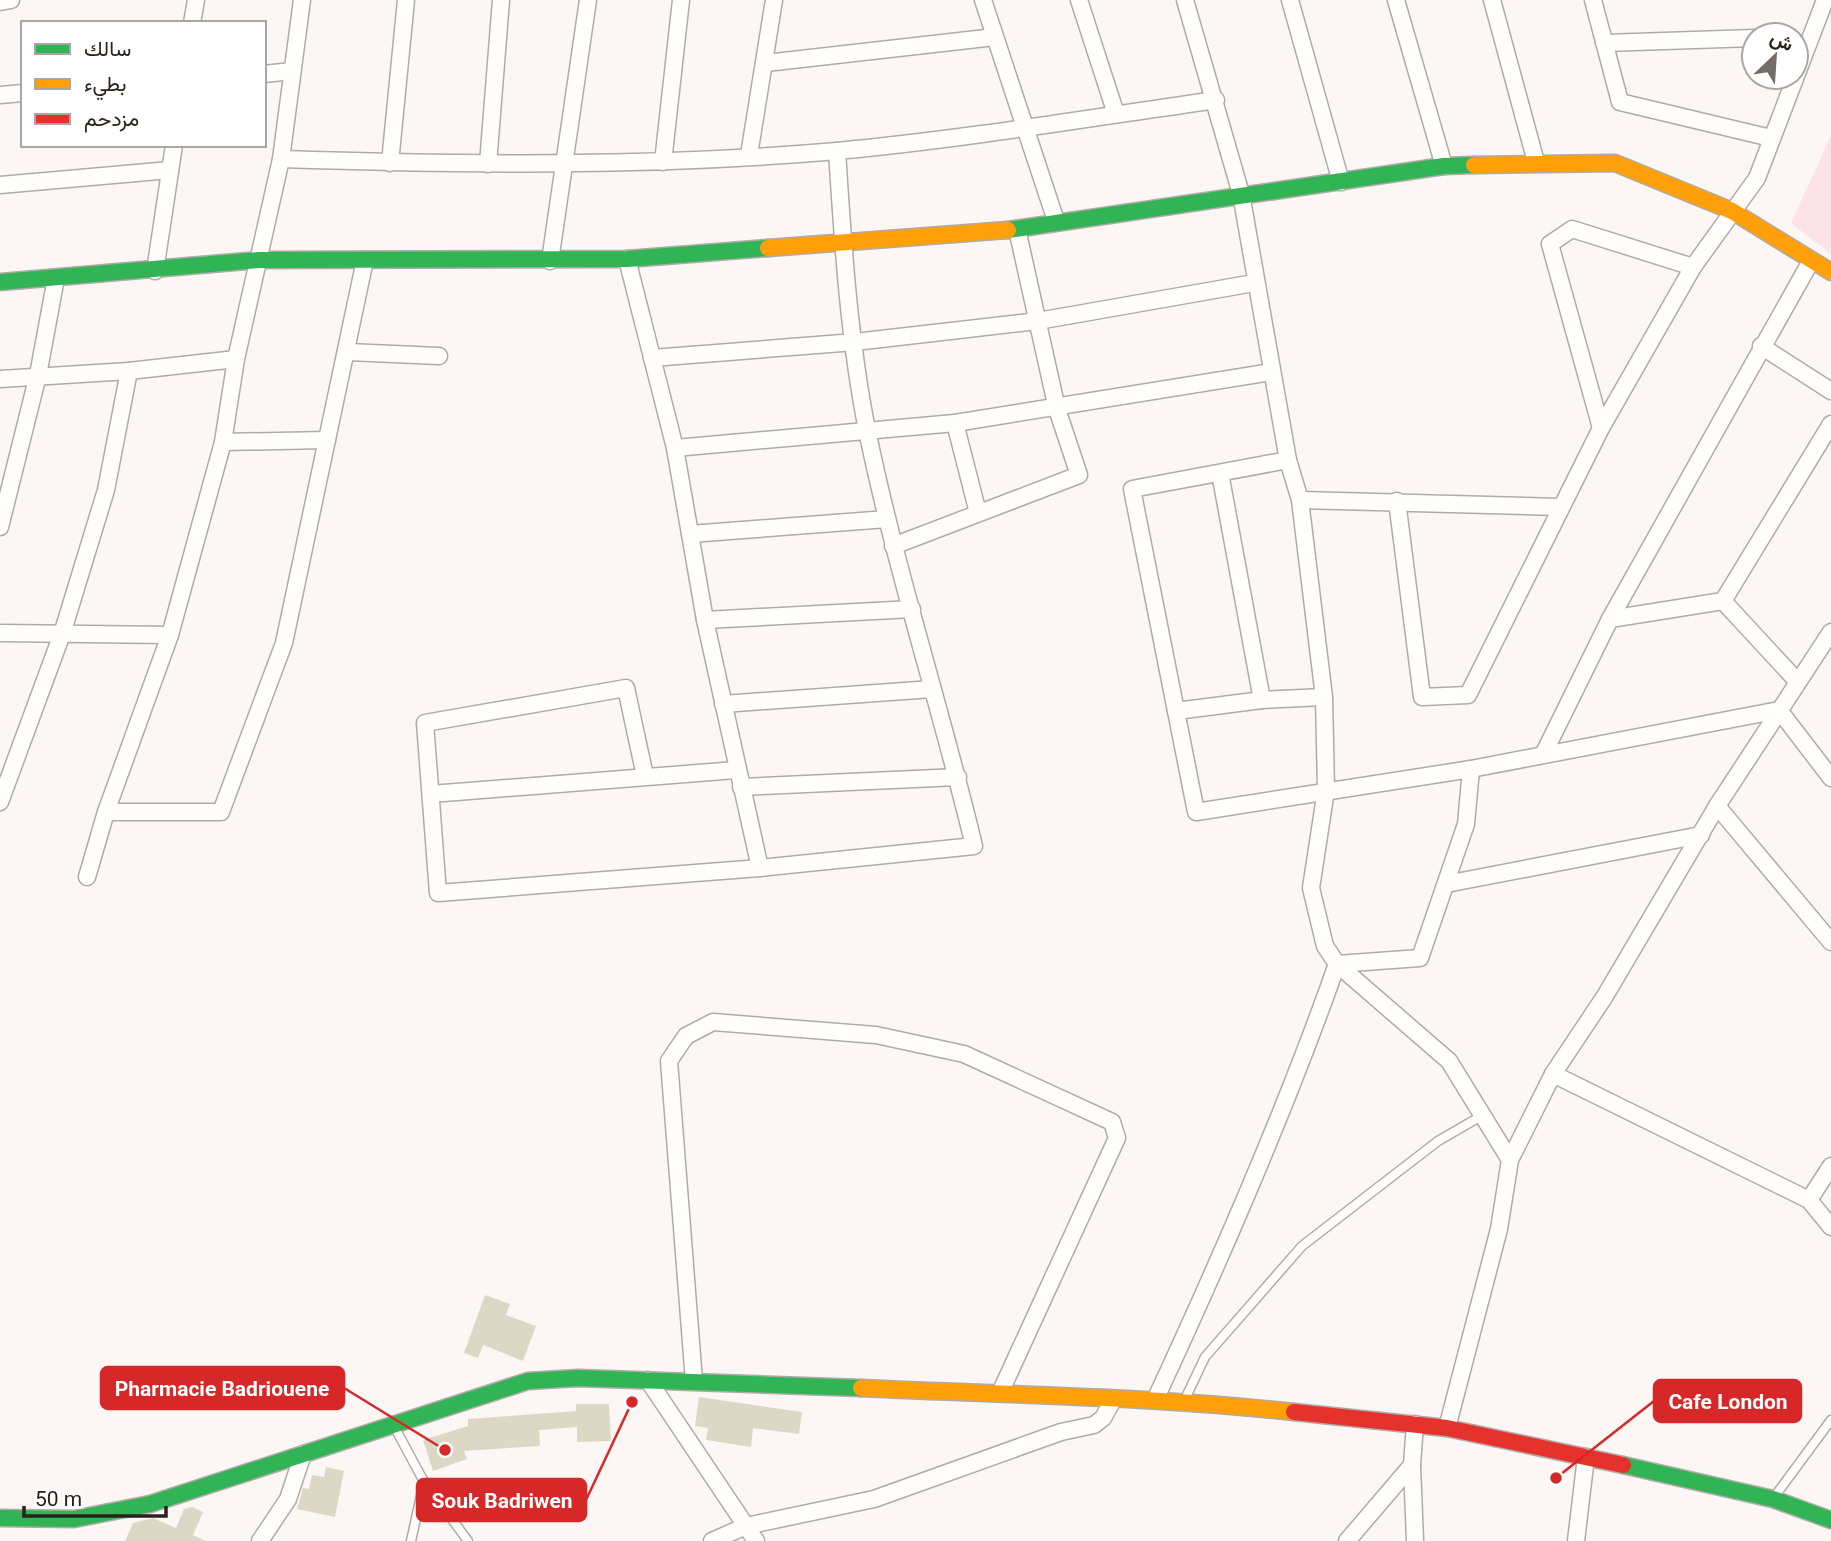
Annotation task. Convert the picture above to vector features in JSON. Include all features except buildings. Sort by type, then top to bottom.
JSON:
[{"type":"street","points":[[0,2],[10,0]]},
{"type":"street","points":[[192,21],[196,0]]},
{"type":"street","points":[[87,877],[106,812],[170,635],[223,442],[236,359],[281,159],[302,0]]},
{"type":"street","points":[[390,163],[406,0]]},
{"type":"street","points":[[488,164],[501,0]]},
{"type":"street","points":[[551,261],[588,0]]},
{"type":"street","points":[[663,162],[681,0]]},
{"type":"street","points":[[749,155],[766,64],[774,0]]},
{"type":"street","points":[[983,0],[1056,221]]},
{"type":"street","points":[[1079,0],[1116,114]]},
{"type":"street","points":[[1185,0],[1241,194],[1254,283],[1288,460],[1300,500],[1324,697],[1326,790],[1311,888],[1325,946],[1337,964],[1443,1055],[1461,1079],[1510,1160]]},
{"type":"street","points":[[1290,0],[1341,182]]},
{"type":"street","points":[[1396,0],[1444,166]]},
{"type":"street","points":[[1492,0],[1536,162]]},
{"type":"street","points":[[1593,0],[1620,102],[1771,138]]},
{"type":"street","points":[[1397,501],[1422,698],[1468,695],[1601,428],[1693,267],[1757,178],[1825,0]]},
{"type":"street","points":[[766,64],[995,37]]},
{"type":"street","points":[[1604,43],[1740,38]]},
{"type":"street","points":[[266,74],[292,71]]},
{"type":"street","points":[[0,94],[21,93]]},
{"type":"street","points":[[281,159],[488,164],[663,162],[837,151],[1025,128],[1216,100]]},
{"type":"street","points":[[155,271],[174,147]]},
{"type":"street","points":[[645,776],[626,688],[425,723],[438,893],[760,868],[974,846],[958,777],[887,519],[867,432],[843,243],[837,151]]},
{"type":"street","points":[[0,282],[155,271],[259,260],[627,259],[843,243],[1017,229],[1056,221],[1444,166],[1536,162],[1615,163],[1731,211],[1831,272]]},
{"type":"street","points":[[0,185],[170,170]]},
{"type":"street","points":[[894,546],[1079,475],[1057,409],[1017,229]]},
{"type":"street","points":[[1601,428],[1550,244],[1572,229],[1693,267]]},
{"type":"street","points":[[627,259],[675,448],[705,620],[736,770],[760,868]]},
{"type":"street","points":[[106,812],[221,811],[284,643],[348,352],[365,260]]},
{"type":"street","points":[[1544,753],[1610,619],[1811,261]]},
{"type":"street","points":[[0,527],[38,375],[56,278]]},
{"type":"street","points":[[652,358],[855,342],[1038,321],[1254,283]]},
{"type":"street","points":[[1761,346],[1831,391]]},
{"type":"street","points":[[348,352],[439,356]]},
{"type":"street","points":[[0,379],[129,371],[236,359]]},
{"type":"street","points":[[0,802],[62,634],[106,490],[129,371]]},
{"type":"street","points":[[675,448],[955,423],[1272,373]]},
{"type":"street","points":[[955,423],[978,513]]},
{"type":"street","points":[[1610,619],[1723,601],[1831,424]]},
{"type":"street","points":[[223,442],[327,440]]},
{"type":"street","points":[[1288,460],[1132,489],[1196,812],[1471,769],[1779,710]]},
{"type":"street","points":[[1220,473],[1262,700]]},
{"type":"street","points":[[1300,500],[1560,507]]},
{"type":"street","points":[[690,534],[887,519]]},
{"type":"street","points":[[1723,601],[1797,681]]},
{"type":"street","points":[[705,620],[912,609]]},
{"type":"street","points":[[1447,1428],[1499,1229],[1510,1160],[1553,1074],[1605,996],[1717,806],[1797,681],[1826,650],[1831,632]]},
{"type":"street","points":[[0,634],[170,635]]},
{"type":"street","points":[[723,704],[932,689]]},
{"type":"street","points":[[1176,711],[1262,700],[1324,697]]},
{"type":"street","points":[[1779,710],[1831,778]]},
{"type":"street","points":[[1337,964],[1420,958],[1466,824],[1471,769]]},
{"type":"street","points":[[431,794],[736,770]]},
{"type":"street","points":[[741,787],[958,777]]},
{"type":"street","points":[[1717,806],[1831,942]]},
{"type":"street","points":[[1446,884],[1701,835]]},
{"type":"street","points":[[1156,1398],[1205,1294],[1307,1051],[1337,964]]},
{"type":"street","points":[[694,1381],[669,1061],[686,1036],[713,1022],[876,1035],[964,1054],[1112,1122],[1117,1138],[1000,1393]]},
{"type":"street","points":[[1553,1074],[1809,1200],[1831,1227]]},
{"type":"street","points":[[1809,1200],[1831,1166]]},
{"type":"street","points":[[648,1380],[756,1541]]},
{"type":"street","points":[[0,1518],[71,1521],[122,1510],[211,1485],[528,1381],[648,1380],[1000,1393],[1114,1401],[1156,1398],[1415,1424],[1447,1428],[1587,1457],[1773,1499],[1831,1520]]},
{"type":"street","points":[[712,1541],[747,1526],[874,1499],[1061,1432],[1094,1425],[1103,1418],[1114,1401]]},
{"type":"street","points":[[1415,1424],[1412,1465],[1415,1541]]},
{"type":"street","points":[[260,1541],[288,1499],[303,1454]]},
{"type":"street","points":[[1576,1541],[1587,1457]]},
{"type":"street","points":[[1347,1541],[1412,1465]]},
{"type":"lane","points":[[1185,1400],[1205,1357],[1302,1246],[1438,1141],[1483,1115]]},
{"type":"lane","points":[[1773,1499],[1831,1420]]},
{"type":"lane","points":[[393,1424],[424,1482],[468,1541]]},
{"type":"lane","points":[[411,1541],[424,1482]]},
{"type":"shaded area","points":[[1831,136],[1831,254],[1791,223]]},
{"type":"traffic: fast","points":[[1008,230],[1444,166],[1474,165]]},
{"type":"traffic: fast","points":[[0,282],[259,260],[627,259],[768,248]]},
{"type":"traffic: fast","points":[[0,1518],[74,1519],[150,1504],[528,1381],[578,1378],[861,1388]]},
{"type":"traffic: fast","points":[[1623,1465],[1773,1499],[1831,1520]]},
{"type":"traffic: slow","points":[[1474,165],[1615,163],[1732,211],[1831,272]]},
{"type":"traffic: slow","points":[[768,248],[1008,230]]},
{"type":"traffic: slow","points":[[861,1388],[1132,1399],[1294,1412]]},
{"type":"traffic: jam","points":[[1294,1412],[1447,1428],[1623,1465]]},
{"type":"place","name":"Souk Badriwen","points":[[632,1402]]},
{"type":"place","name":"Pharmacie Badriouene","points":[[445,1450]]},
{"type":"place","name":"Cafe London","points":[[1556,1478]]}]
